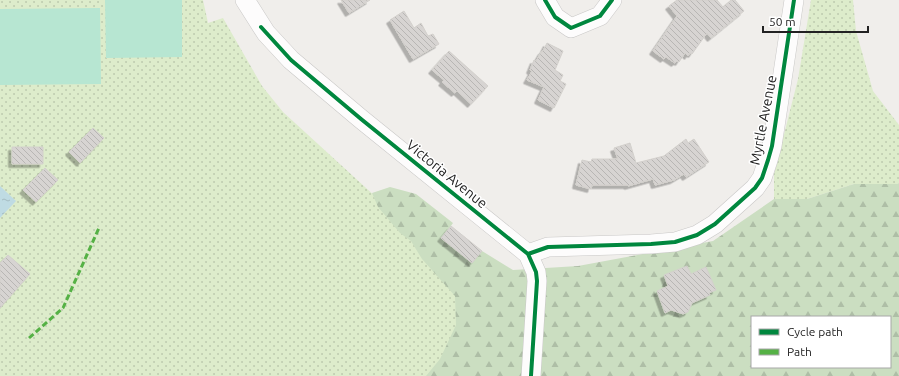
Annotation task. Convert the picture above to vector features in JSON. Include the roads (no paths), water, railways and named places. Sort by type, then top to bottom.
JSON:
[{"type":"street","name":"Victoria Avenue","points":[[245,0],[263,30],[291,60],[361,119],[528,254],[535,267],[538,281],[531,376]]},
{"type":"street","points":[[545,0],[555,17],[571,28],[600,16],[612,0]]},
{"type":"street","name":"Myrtle Avenue","points":[[528,254],[548,248],[674,242],[697,235],[715,224],[755,188],[762,178],[772,146],[794,0]]},
{"type":"water","points":[[0,186],[16,201],[0,218]]}]
